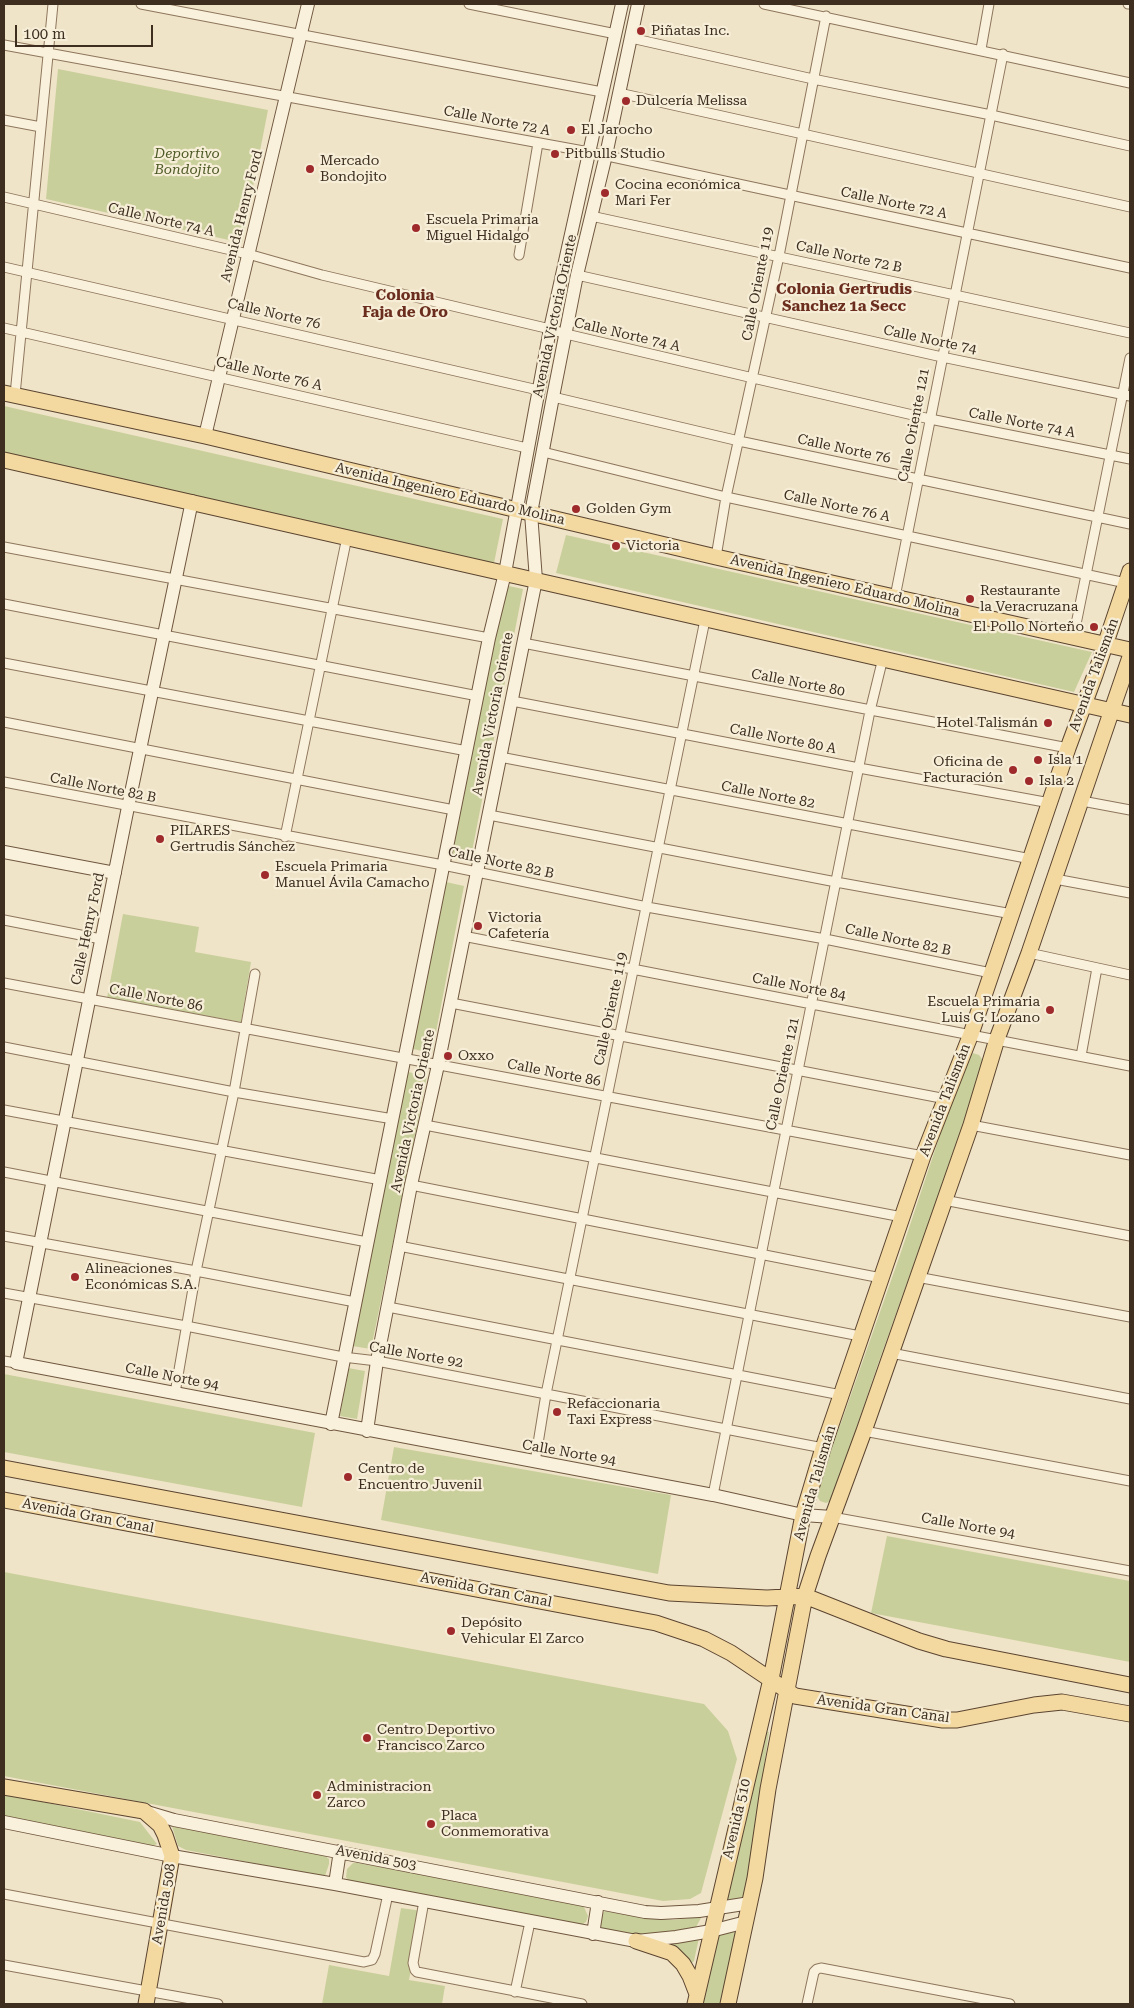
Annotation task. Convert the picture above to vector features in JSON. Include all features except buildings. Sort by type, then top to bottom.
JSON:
[{"type":"main road","name":"Avenida Ingeniero Eduardo Molina","points":[[10,394],[205,436],[716,557],[1073,639],[1130,650]]},
{"type":"main road","points":[[4,461],[347,537],[705,620],[1084,703],[1130,715]]},
{"type":"main road","name":"Avenida Talismán","points":[[780,1634],[803,1515],[823,1448],[923,1156],[971,1034],[1128,577]]},
{"type":"main road","name":"Avenida Talismán","points":[[796,1638],[805,1596],[971,1125],[997,1039],[1055,879],[1130,657]]},
{"type":"main road","points":[[1095,675],[1120,684]]},
{"type":"main road","points":[[4,1468],[669,1593],[787,1598],[805,1596],[919,1641],[946,1649],[1130,1685]]},
{"type":"main road","name":"Avenida Gran Canal","points":[[4,1500],[656,1623],[704,1639],[731,1653],[795,1696],[943,1720],[957,1720],[1034,1705],[1062,1702],[1130,1714]]},
{"type":"main road","name":"Avenida 510","points":[[696,1999],[780,1634]]},
{"type":"main road","name":"Avenida 510","points":[[728,2004],[750,1903],[796,1638]]},
{"type":"main road","name":"Avenida 503","points":[[4,1787],[144,1812]]},
{"type":"main road","name":"Avenida 508","points":[[144,1812],[160,1826],[172,1856],[147,1998]]},
{"type":"main road","points":[[636,1941],[672,1953],[683,1964],[696,1999]]},
{"type":"street","points":[[10,394],[22,332],[53,4]]},
{"type":"street","points":[[141,4],[602,92]]},
{"type":"street","name":"Avenida Henry Ford","points":[[205,436],[308,4]]},
{"type":"street","points":[[469,4],[616,34]]},
{"type":"street","name":"Avenida Victoria Oriente","points":[[331,1424],[343,1357],[406,1059],[489,638],[505,573],[550,329],[622,4]]},
{"type":"street","name":"Avenida Victoria Oriente","points":[[367,1430],[377,1361],[411,1185],[451,1003],[536,580],[532,513],[553,397],[577,275],[606,155],[638,4]]},
{"type":"street","points":[[764,4],[1130,82]]},
{"type":"street","points":[[981,49],[989,4]]},
{"type":"street","name":"Calle Oriente 119","points":[[716,557],[726,497],[740,441],[779,256],[826,16]]},
{"type":"street","points":[[631,38],[813,79],[991,115],[1130,146]]},
{"type":"street","name":"Calle Norte 72 A","points":[[4,45],[287,95],[606,155],[1130,268]]},
{"type":"street","name":"Calle Oriente 121","points":[[895,597],[1003,54]]},
{"type":"street","points":[[619,93],[1130,207]]},
{"type":"street","points":[[4,120],[41,127]]},
{"type":"street","points":[[519,255],[538,143]]},
{"type":"street","name":"Calle Norte 74 A","points":[[4,197],[248,254],[322,275],[753,378],[930,419],[1130,460]]},
{"type":"street","name":"Calle Norte 72 B","points":[[592,216],[1130,333]]},
{"type":"street","name":"Calle Norte 76","points":[[4,267],[538,390]]},
{"type":"street","name":"Calle Norte 74","points":[[577,275],[942,357],[1126,395]]},
{"type":"street","name":"Calle Norte 76 A","points":[[4,328],[527,448]]},
{"type":"street","points":[[1073,639],[1110,455],[1126,395],[1130,358]]},
{"type":"street","name":"Calle Norte 76","points":[[553,397],[740,441],[1130,524]]},
{"type":"street","name":"Calle Norte 76 A","points":[[543,452],[726,497],[1086,574],[1128,577]]},
{"type":"street","name":"Calle Henry Ford","points":[[10,1362],[29,1298],[128,807],[192,502]]},
{"type":"street","points":[[285,837],[347,537]]},
{"type":"street","points":[[4,547],[489,638]]},
{"type":"street","points":[[4,604],[478,696]]},
{"type":"street","name":"Calle Oriente 119","points":[[535,1462],[546,1394],[705,620]]},
{"type":"street","name":"Calle Norte 80","points":[[523,643],[1068,748]]},
{"type":"street","name":"Calle Oriente 121","points":[[713,1495],[870,711],[883,658]]},
{"type":"street","points":[[4,663],[467,751]]},
{"type":"street","name":"Calle Norte 80 A","points":[[512,701],[1050,803]]},
{"type":"street","points":[[4,722],[454,810]]},
{"type":"street","name":"Calle Norte 82","points":[[500,757],[1031,859]]},
{"type":"street","name":"Calle Norte 82 B","points":[[4,782],[476,872],[647,907],[825,939],[991,973]]},
{"type":"street","points":[[1082,801],[1130,810]]},
{"type":"street","points":[[489,814],[658,848],[1012,914]]},
{"type":"street","points":[[4,852],[115,873]]},
{"type":"street","points":[[1055,879],[1130,893]]},
{"type":"street","points":[[4,920],[101,939]]},
{"type":"street","name":"Calle Norte 84","points":[[463,936],[1130,1066]]},
{"type":"street","points":[[1029,953],[1130,975]]},
{"type":"street","points":[[1081,1056],[1097,968]]},
{"type":"street","points":[[174,1393],[220,1150],[234,1092],[255,974]]},
{"type":"street","name":"Calle Norte 86","points":[[4,983],[923,1156]]},
{"type":"street","points":[[451,1003],[946,1099]]},
{"type":"street","points":[[4,1046],[234,1092],[393,1120]]},
{"type":"street","points":[[4,1110],[381,1180]]},
{"type":"street","points":[[971,1125],[1130,1155]]},
{"type":"street","points":[[425,1126],[902,1217]]},
{"type":"street","points":[[4,1172],[367,1242]]},
{"type":"street","points":[[411,1185],[881,1278]]},
{"type":"street","points":[[944,1200],[1130,1236]]},
{"type":"street","points":[[4,1236],[355,1302]]},
{"type":"street","points":[[400,1246],[860,1336]]},
{"type":"street","points":[[917,1277],[1130,1317]]},
{"type":"street","name":"Calle Norte 92","points":[[4,1294],[186,1326],[343,1357],[377,1361],[823,1448]]},
{"type":"street","points":[[388,1307],[558,1341],[737,1373],[841,1395]]},
{"type":"street","points":[[891,1353],[1130,1399]]},
{"type":"street","name":"Calle Norte 94","points":[[10,1362],[713,1495],[803,1515],[832,1517],[1130,1571]]},
{"type":"street","points":[[864,1431],[1130,1481]]},
{"type":"street","name":"Avenida 503","points":[[144,1812],[174,1820],[661,1913],[750,1903]]},
{"type":"street","points":[[4,1822],[172,1856],[335,1884],[636,1941],[711,1931],[746,1922]]},
{"type":"street","points":[[335,1884],[340,1851]]},
{"type":"street","points":[[4,1894],[364,1962],[372,1960],[375,1954],[388,1894]]},
{"type":"street","points":[[424,1901],[413,1963],[415,1970],[420,1973],[582,2004]]},
{"type":"street","points":[[593,1934],[598,1902]]},
{"type":"street","points":[[515,1992],[530,1922]]},
{"type":"street","points":[[4,1966],[147,1998],[218,2004]]},
{"type":"street","points":[[807,2004],[814,1972],[821,1968],[1010,2004]]},
{"type":"green space","name":"Deportivo Bondojito","points":[[58,69],[268,110],[242,243],[46,199]]},
{"type":"green space","points":[[4,406],[503,519],[494,563],[4,452]]},
{"type":"green space","points":[[566,535],[1092,652],[1074,692],[556,573]]},
{"type":"green space","points":[[504,585],[523,589],[470,862],[451,858]]},
{"type":"green space","points":[[446,882],[464,886],[432,1053],[413,1049]]},
{"type":"green space","points":[[123,914],[199,927],[195,952],[251,962],[241,1022],[107,998]]},
{"type":"green space","points":[[973,1053],[979,1055],[984,1067],[877,1367],[834,1494],[831,1501],[826,1503],[820,1501],[816,1494],[827,1457],[841,1423],[900,1255],[961,1072],[968,1057]]},
{"type":"green space","points":[[408,1072],[427,1076],[371,1349],[352,1346]]},
{"type":"green space","points":[[348,1368],[365,1371],[357,1419],[340,1416]]},
{"type":"green space","points":[[4,1374],[315,1433],[302,1507],[4,1452]]},
{"type":"green space","points":[[394,1447],[671,1495],[658,1574],[381,1520]]},
{"type":"green space","points":[[887,1536],[1130,1581],[1130,1662],[871,1613]]},
{"type":"green space","name":"Centro Deportivo Francisco Zarco","points":[[4,1572],[704,1704],[728,1731],[737,1759],[701,1893],[690,1899],[663,1901],[4,1776]]},
{"type":"green space","points":[[766,1731],[769,1732],[746,1894],[740,1899],[724,1901]]},
{"type":"green space","points":[[4,1794],[140,1822],[157,1844],[152,1846],[4,1817]]},
{"type":"green space","points":[[172,1826],[323,1854],[329,1859],[329,1864],[325,1876],[320,1876],[186,1850],[178,1846]]},
{"type":"green space","points":[[353,1863],[580,1904],[584,1907],[588,1916],[586,1922],[580,1926],[349,1882],[346,1877],[347,1869]]},
{"type":"green space","points":[[401,1908],[422,1911],[409,1980],[445,1986],[442,2004],[322,2004],[329,1965],[389,1976]]},
{"type":"green space","points":[[605,1911],[654,1919],[701,1918],[696,1927],[687,1930],[638,1937],[605,1931],[600,1926],[600,1916]]},
{"type":"green space","points":[[739,1930],[722,2004],[700,2004],[714,1935]]},
{"type":"green space","points":[[699,1938],[692,1963],[666,1943]]},
{"type":"place","name":"Piñatas Inc.","points":[[641,31]]},
{"type":"place","name":"Dulcería Melissa","points":[[626,101]]},
{"type":"place","name":"El Jarocho","points":[[571,130]]},
{"type":"place","name":"Pitbulls Studio","points":[[555,154]]},
{"type":"place","name":"Mercado Bondojito","points":[[310,169]]},
{"type":"place","name":"Cocina económica Mari Fer","points":[[605,193]]},
{"type":"place","name":"Escuela Primaria Miguel Hidalgo","points":[[416,228]]},
{"type":"place","name":"Golden Gym","points":[[576,509]]},
{"type":"place","name":"Victoria","points":[[616,546]]},
{"type":"place","name":"Restaurante la Veracruzana","points":[[970,599]]},
{"type":"place","name":"El Pollo Norteño","points":[[1094,627]]},
{"type":"place","name":"Hotel Talismán","points":[[1048,723]]},
{"type":"place","name":"Isla 1","points":[[1038,760]]},
{"type":"place","name":"Oficina de Facturación","points":[[1013,770]]},
{"type":"place","name":"Isla 2","points":[[1029,781]]},
{"type":"place","name":"PILARES Gertrudis Sánchez","points":[[160,839]]},
{"type":"place","name":"Escuela Primaria Manuel Ávila Camacho","points":[[265,875]]},
{"type":"place","name":"Victoria Cafetería","points":[[478,926]]},
{"type":"place","name":"Escuela Primaria Luis G. Lozano","points":[[1050,1010]]},
{"type":"place","name":"Oxxo","points":[[448,1056]]},
{"type":"place","name":"Alineaciones Económicas S.A.","points":[[75,1277]]},
{"type":"place","name":"Refaccionaria Taxi Express","points":[[557,1412]]},
{"type":"place","name":"Centro de Encuentro Juvenil","points":[[348,1477]]},
{"type":"place","name":"Depósito Vehicular El Zarco","points":[[451,1631]]},
{"type":"place","name":"Centro Deportivo Francisco Zarco","points":[[367,1738]]},
{"type":"place","name":"Administracion Zarco","points":[[317,1795]]},
{"type":"place","name":"Placa Conmemorativa","points":[[431,1824]]},
{"type":"district","name":"Colonia Gertrudis Sanchez 1a Secc","points":[[844,298]]},
{"type":"district","name":"Colonia Faja de Oro","points":[[405,304]]}]
